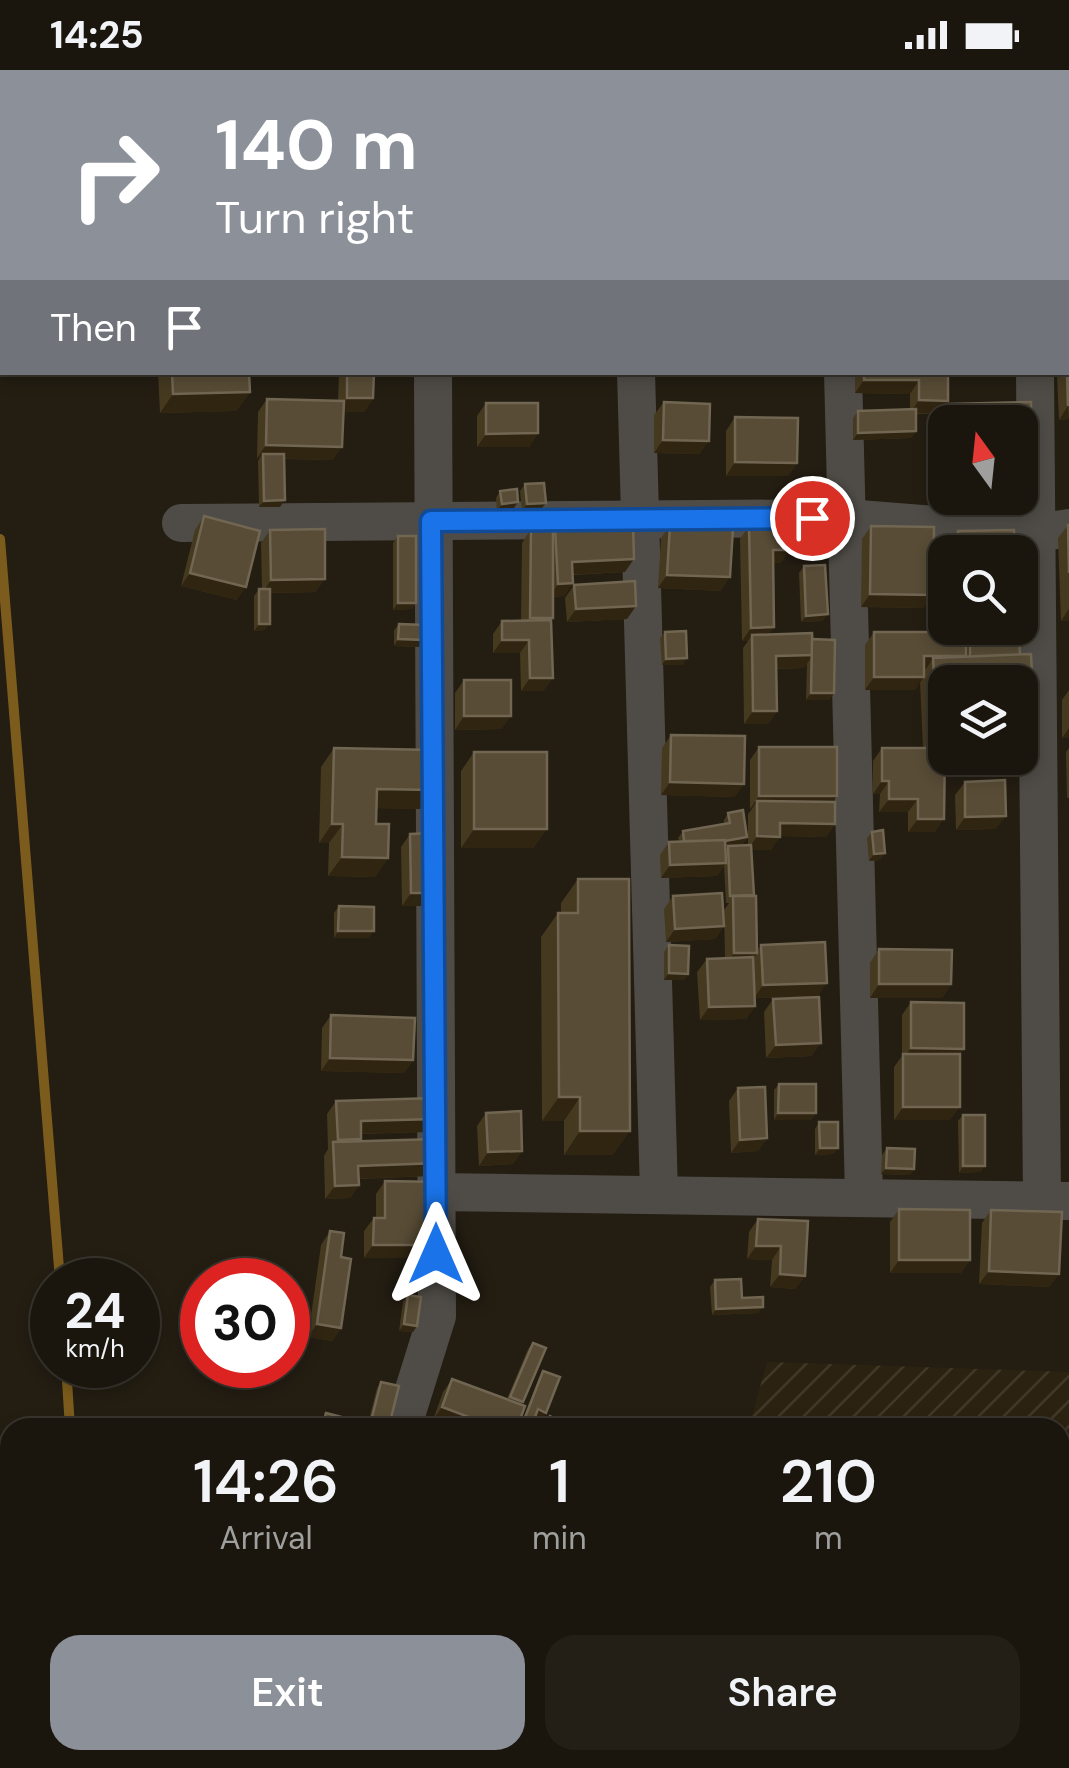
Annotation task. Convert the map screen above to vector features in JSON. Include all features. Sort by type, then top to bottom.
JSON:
[{"type":"street","points":[[405,1418],[437,1316],[431,521],[434,375]]},
{"type":"street","points":[[636,375],[659,1194]]},
{"type":"street","points":[[842,375],[864,1196]]},
{"type":"street","points":[[436,1192],[1056,1200],[1053,530],[1035,375]]},
{"type":"street","points":[[181,523],[846,518],[1053,530]]},
{"type":"shaded area","points":[[767,1362],[1069,1372],[1069,1418],[751,1418]]},
{"type":"building","points":[[172,375],[249,375],[250,392],[173,394]]},
{"type":"building","points":[[347,375],[374,375],[373,398],[347,398]]},
{"type":"building","points":[[864,375],[948,375],[948,401],[919,400],[919,380],[864,380]]},
{"type":"building","points":[[267,399],[344,401],[342,447],[266,445]]},
{"type":"building","points":[[664,402],[710,404],[709,441],[663,440]]},
{"type":"building","points":[[1031,402],[1031,405],[949,405]]},
{"type":"building","points":[[486,403],[538,403],[538,433],[486,434]]},
{"type":"building","points":[[916,409],[916,431],[858,433],[858,411]]},
{"type":"building","points":[[735,417],[798,418],[797,463],[735,462]]},
{"type":"building","points":[[263,454],[284,454],[285,500],[264,501]]},
{"type":"building","points":[[544,483],[546,503],[527,504],[525,484]]},
{"type":"building","points":[[517,489],[518,502],[502,504],[500,491]]},
{"type":"building","points":[[204,516],[260,531],[246,587],[190,573]]},
{"type":"building","points":[[633,524],[634,559],[572,562],[573,583],[558,584],[555,528]]},
{"type":"building","points":[[670,525],[733,528],[730,577],[667,575]]},
{"type":"building","points":[[790,525],[790,550],[773,550],[774,627],[751,628],[749,526]]},
{"type":"building","points":[[871,526],[934,527],[934,535],[928,535],[928,595],[870,594]]},
{"type":"building","points":[[325,529],[325,579],[271,580],[270,530]]},
{"type":"building","points":[[531,529],[553,530],[553,618],[530,618]]},
{"type":"building","points":[[1014,530],[1014,535],[958,535],[958,531]]},
{"type":"building","points":[[398,536],[416,536],[416,603],[398,603]]},
{"type":"building","points":[[825,565],[828,614],[806,616],[804,566]]},
{"type":"building","points":[[635,581],[636,606],[576,609],[574,585]]},
{"type":"building","points":[[259,589],[270,589],[270,624],[259,624]]},
{"type":"building","points":[[551,620],[553,678],[530,678],[529,640],[502,640],[502,621]]},
{"type":"building","points":[[399,624],[425,625],[424,640],[398,639]]},
{"type":"building","points":[[686,631],[687,658],[666,659],[665,632]]},
{"type":"building","points":[[874,632],[928,632],[928,645],[966,645],[966,656],[924,656],[924,677],[874,677]]},
{"type":"building","points":[[812,633],[813,655],[776,656],[777,711],[753,711],[752,635]]},
{"type":"building","points":[[812,639],[835,640],[834,693],[811,693]]},
{"type":"building","points":[[970,645],[1019,645],[1020,655],[970,657]]},
{"type":"building","points":[[1031,654],[1032,665],[933,665],[933,658]]},
{"type":"building","points":[[464,680],[511,680],[511,716],[464,716]]},
{"type":"building","points":[[671,735],[745,736],[744,784],[670,782]]},
{"type":"building","points":[[759,747],[837,747],[837,796],[759,796]]},
{"type":"building","points":[[334,748],[434,750],[433,790],[377,789],[376,824],[389,824],[388,858],[342,857],[343,824],[332,824]]},
{"type":"building","points":[[882,748],[928,748],[928,775],[945,775],[944,819],[918,819],[918,799],[889,799],[889,781],[882,781]]},
{"type":"building","points":[[474,752],[547,752],[547,829],[474,829]]},
{"type":"building","points":[[1005,780],[1006,816],[965,817],[965,782]]},
{"type":"building","points":[[757,801],[835,802],[835,824],[780,823],[780,837],[757,836]]},
{"type":"building","points":[[743,810],[747,837],[684,841],[683,831],[730,823],[728,813]]},
{"type":"building","points":[[883,830],[885,853],[874,854],[872,832]]},
{"type":"building","points":[[432,833],[434,893],[411,893],[410,834]]},
{"type":"building","points":[[725,840],[726,863],[670,865],[669,842]]},
{"type":"building","points":[[751,845],[754,895],[730,896],[728,846]]},
{"type":"building","points":[[578,879],[629,879],[630,1131],[580,1131],[580,1097],[559,1097],[558,913],[578,913]]},
{"type":"building","points":[[722,893],[724,926],[675,929],[673,896]]},
{"type":"building","points":[[733,896],[756,896],[757,953],[734,953]]},
{"type":"building","points":[[339,906],[374,907],[374,931],[338,931]]},
{"type":"building","points":[[825,942],[827,983],[763,985],[761,945]]},
{"type":"building","points":[[669,945],[689,946],[688,974],[669,973]]},
{"type":"building","points":[[879,949],[952,950],[951,984],[879,984]]},
{"type":"building","points":[[753,957],[755,1006],[709,1007],[707,959]]},
{"type":"building","points":[[819,997],[821,1043],[776,1045],[773,999]]},
{"type":"building","points":[[911,1002],[964,1003],[964,1049],[911,1048]]},
{"type":"building","points":[[331,1015],[415,1018],[413,1060],[330,1058]]},
{"type":"building","points":[[903,1054],[960,1054],[960,1107],[903,1107]]},
{"type":"building","points":[[779,1084],[816,1084],[816,1113],[778,1113]]},
{"type":"building","points":[[765,1087],[767,1138],[740,1140],[738,1088]]},
{"type":"building","points":[[435,1098],[435,1119],[361,1121],[361,1139],[338,1140],[336,1101]]},
{"type":"building","points":[[521,1111],[522,1151],[488,1152],[486,1113]]},
{"type":"building","points":[[963,1115],[985,1115],[985,1166],[963,1166]]},
{"type":"building","points":[[819,1122],[838,1122],[838,1148],[820,1148]]},
{"type":"building","points":[[437,1139],[438,1163],[358,1166],[359,1185],[335,1186],[333,1142]]},
{"type":"building","points":[[887,1148],[915,1149],[914,1169],[886,1168]]},
{"type":"building","points":[[385,1181],[438,1182],[437,1230],[421,1230],[420,1245],[373,1245],[374,1218],[385,1218]]},
{"type":"building","points":[[899,1209],[970,1210],[970,1260],[899,1260]]},
{"type":"building","points":[[991,1210],[1062,1212],[1059,1274],[989,1271]]},
{"type":"building","points":[[758,1219],[808,1221],[805,1276],[780,1274],[781,1246],[756,1246]]},
{"type":"building","points":[[330,1231],[344,1233],[341,1257],[351,1259],[341,1328],[317,1324]]},
{"type":"building","points":[[741,1279],[742,1298],[763,1297],[763,1307],[716,1309],[715,1280]]},
{"type":"building","points":[[408,1295],[421,1297],[417,1326],[404,1324]]},
{"type":"building","points":[[533,1343],[546,1348],[523,1402],[510,1397]]},
{"type":"building","points":[[543,1371],[560,1377],[546,1413],[538,1409],[535,1418],[525,1418]]},
{"type":"building","points":[[452,1379],[525,1406],[521,1418],[472,1418],[442,1407]]},
{"type":"building","points":[[381,1382],[399,1386],[391,1418],[372,1417]]},
{"type":"waterway","points":[[0,539],[58,1258]]},
{"type":"waterway","points":[[67,1388],[69,1418]]},
{"type":"route","points":[[436,1254],[431,521],[812,518]]}]
